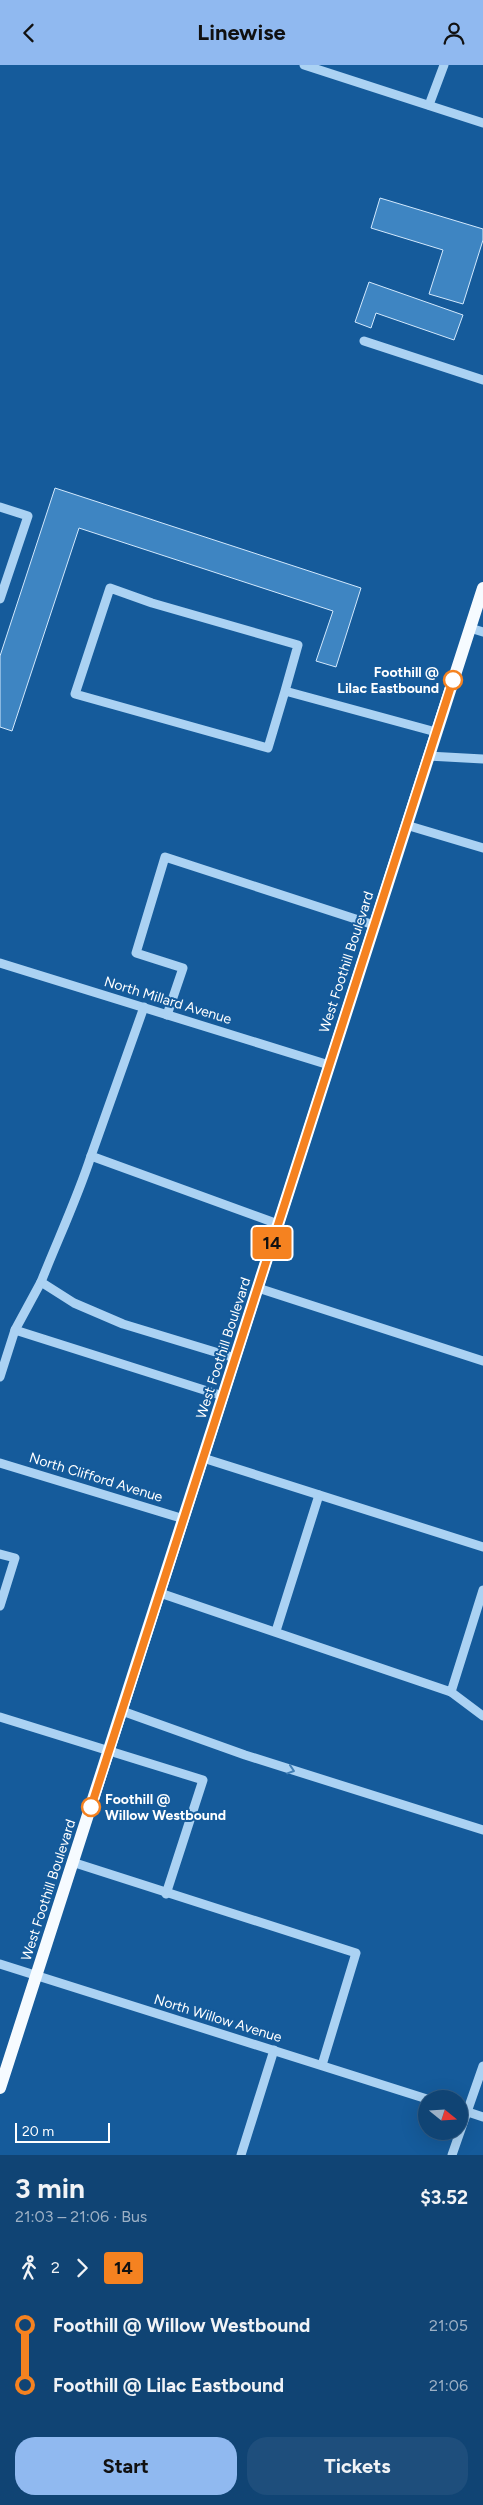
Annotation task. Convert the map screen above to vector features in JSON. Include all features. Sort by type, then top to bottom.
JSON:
[{"type":"main road","name":"West Foothill Boulevard","points":[[0,2088],[483,588]]},
{"type":"street","points":[[304,65],[483,123]]},
{"type":"street","points":[[429,105],[444,65]]},
{"type":"street","points":[[364,341],[483,380]]},
{"type":"street","points":[[0,507],[28,516],[0,599]]},
{"type":"street","points":[[110,588],[152,603],[298,645],[285,691],[268,748],[75,694],[110,588]]},
{"type":"street","points":[[470,628],[483,632]]},
{"type":"street","points":[[285,691],[436,733]]},
{"type":"street","points":[[428,757],[483,759]]},
{"type":"street","points":[[406,825],[483,848]]},
{"type":"street","points":[[167,1015],[182,968],[136,953],[165,857],[374,925]]},
{"type":"street","name":"North Millard Avenue","points":[[0,963],[329,1065]]},
{"type":"street","points":[[0,1377],[15,1330],[42,1281],[60,1233],[77,1197],[144,1007]]},
{"type":"street","points":[[90,1156],[278,1225]]},
{"type":"street","points":[[42,1281],[74,1303],[123,1324],[235,1358]]},
{"type":"street","points":[[258,1288],[483,1361]]},
{"type":"street","points":[[15,1330],[223,1396]]},
{"type":"street","points":[[203,1458],[483,1547]]},
{"type":"street","name":"North Clifford Avenue","points":[[0,1463],[184,1519]]},
{"type":"street","points":[[276,1631],[319,1495]]},
{"type":"street","points":[[0,1554],[15,1558],[0,1606]]},
{"type":"street","points":[[451,1692],[483,1590]]},
{"type":"street","points":[[160,1593],[451,1692],[483,1716]]},
{"type":"street","points":[[122,1711],[245,1755],[483,1830]]},
{"type":"street","points":[[0,1717],[203,1779],[166,1894]]},
{"type":"street","points":[[72,1862],[166,1894],[356,1953],[322,2065]]},
{"type":"street","name":"North Willow Avenue","points":[[0,1964],[418,2096]]},
{"type":"street","points":[[241,2155],[274,2050]]},
{"type":"street","points":[[483,2066],[468,2112],[483,2117]]},
{"type":"street","points":[[452,2155],[458,2140]]},
{"type":"building","points":[[380,198],[483,229],[483,240],[463,304],[429,294],[443,250],[371,228]]},
{"type":"building","points":[[369,282],[463,315],[454,340],[376,313],[371,328],[355,322]]},
{"type":"building","points":[[55,488],[361,588],[336,667],[316,661],[333,611],[79,528],[12,731],[0,727],[0,656]]},
{"type":"bus line","name":"14","points":[[91,1807],[453,680]]},
{"type":"place","name":"Foothill @ Lilac Eastbound","points":[[453,680]]},
{"type":"place","name":"Foothill @ Willow Westbound","points":[[91,1807]]}]
